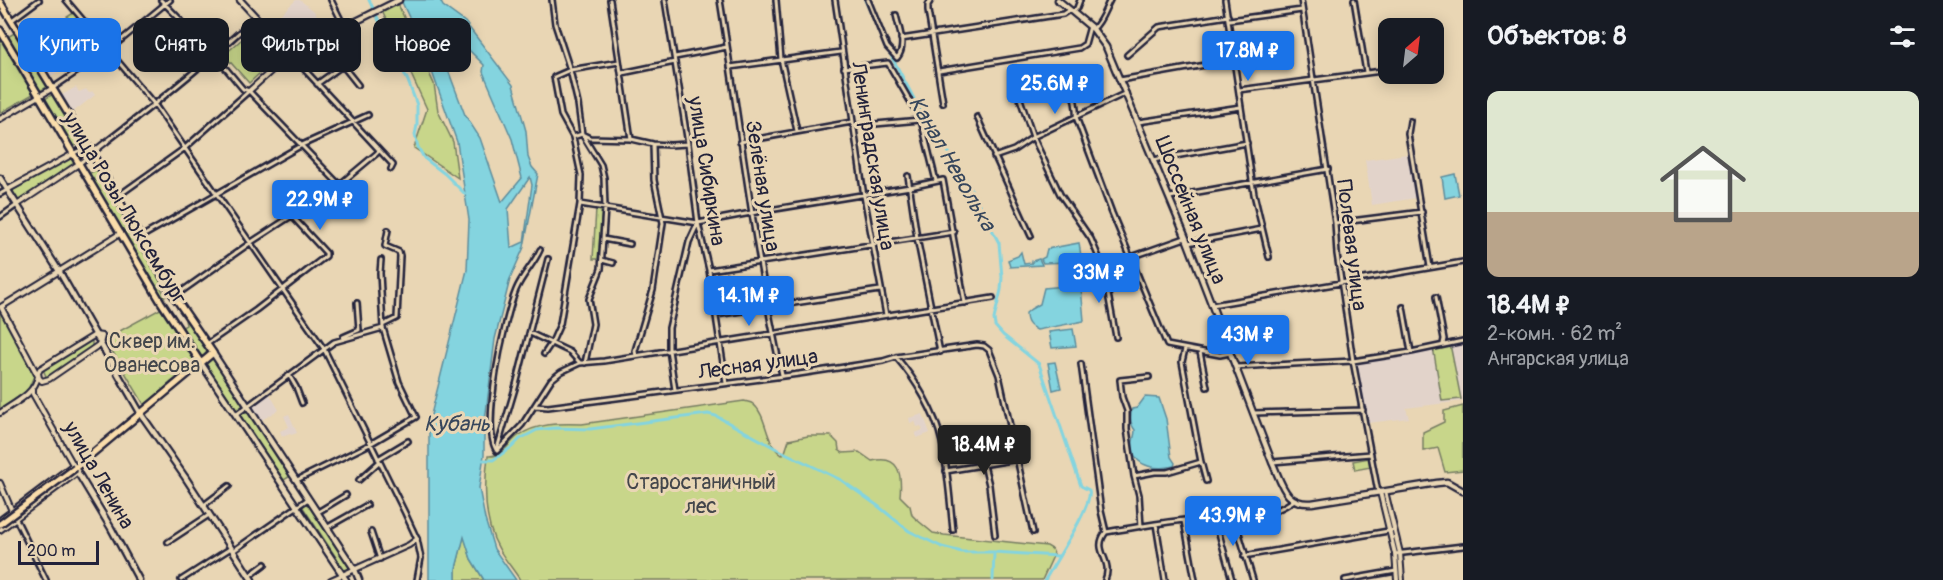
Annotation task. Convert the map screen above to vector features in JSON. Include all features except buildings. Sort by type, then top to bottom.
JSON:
[{"type":"main road","points":[[240,0],[256,17]]},
{"type":"main road","points":[[361,18],[399,0]]},
{"type":"main road","name":"Шоссейная улица","points":[[1058,0],[1073,10],[1093,29],[1106,46],[1212,305],[1272,462],[1285,490],[1293,501]]},
{"type":"main road","name":"улица Розы Люксембург","points":[[0,2],[89,146],[174,296],[328,527],[359,580]]},
{"type":"main road","points":[[0,32],[12,21]]},
{"type":"main road","name":"улица Розы Люксембург","points":[[0,32],[161,302],[345,578]]},
{"type":"main road","points":[[0,178],[59,271],[141,414],[251,578]]},
{"type":"main road","points":[[0,522],[75,468],[213,353]]},
{"type":"main road","name":"улица Ленина","points":[[75,468],[111,528],[138,580]]},
{"type":"main road","points":[[1293,501],[1301,504],[1312,503],[1447,483],[1463,491]]},
{"type":"street","points":[[12,21],[39,0]]},
{"type":"street","points":[[66,0],[81,18]]},
{"type":"street","points":[[161,0],[178,18]]},
{"type":"street","points":[[121,40],[170,0]]},
{"type":"street","points":[[331,0],[340,18]]},
{"type":"street","points":[[552,0],[555,24],[578,104],[582,134],[601,165],[604,178],[605,208],[601,269],[589,300],[593,324],[583,363]]},
{"type":"street","points":[[610,0],[631,139]]},
{"type":"street","name":"улица Сибиркина","points":[[665,0],[698,224],[709,270],[726,383]]},
{"type":"street","name":"Зелёная улица","points":[[720,0],[751,213],[767,307],[782,375]]},
{"type":"street","points":[[776,0],[781,59],[797,131]]},
{"type":"street","name":"Ленинградская улица","points":[[835,0],[864,196],[886,315]]},
{"type":"street","points":[[868,0],[887,47],[897,58],[902,51],[902,39],[896,15]]},
{"type":"street","points":[[931,0],[928,11],[943,103]]},
{"type":"street","points":[[902,39],[1063,14],[1073,10],[1080,0]]},
{"type":"street","points":[[939,71],[1079,48],[1085,44],[1093,29],[1101,22],[1110,0]]},
{"type":"street","points":[[1225,0],[1252,182],[1269,257]]},
{"type":"street","name":"Полевая улица","points":[[1301,0],[1328,170],[1337,254],[1353,361],[1371,454],[1381,492]]},
{"type":"street","points":[[1354,0],[1366,72]]},
{"type":"street","points":[[1127,55],[1159,27],[1302,10]]},
{"type":"street","points":[[229,43],[256,17]]},
{"type":"street","points":[[675,57],[728,47]]},
{"type":"street","points":[[730,67],[842,52]]},
{"type":"street","points":[[1120,80],[1235,60]]},
{"type":"street","points":[[544,354],[560,324],[580,204],[581,175],[573,137],[561,115],[553,82],[554,77],[570,70],[619,62]]},
{"type":"street","points":[[622,73],[675,62]]},
{"type":"street","points":[[844,68],[888,63],[921,120],[936,182]]},
{"type":"street","points":[[121,64],[155,105],[185,147],[324,349],[417,539],[421,558],[417,580]]},
{"type":"street","points":[[1116,337],[1103,267],[1091,239],[1060,194],[1033,137],[1016,87],[1068,69],[1077,108],[1076,117],[1112,213],[1167,345],[1220,355],[1230,353]]},
{"type":"street","points":[[1239,90],[1378,71]]},
{"type":"street","points":[[0,119],[77,72]]},
{"type":"street","points":[[0,218],[80,163],[195,72]]},
{"type":"street","points":[[229,72],[358,205]]},
{"type":"street","points":[[118,196],[185,147],[270,72]]},
{"type":"street","points":[[306,72],[393,165],[391,169]]},
{"type":"street","points":[[317,84],[334,72]]},
{"type":"street","points":[[347,72],[358,85]]},
{"type":"street","points":[[994,157],[1014,150],[1033,137],[1126,93]]},
{"type":"street","points":[[1138,122],[1241,106]]},
{"type":"street","points":[[141,237],[302,145],[368,116]]},
{"type":"street","points":[[977,117],[1031,236]]},
{"type":"street","points":[[740,142],[797,131],[853,124],[921,120]]},
{"type":"street","points":[[1410,121],[1408,135],[1430,267]]},
{"type":"street","points":[[573,137],[582,134],[590,138],[631,139],[653,144],[688,144]]},
{"type":"street","points":[[1153,160],[1247,143]]},
{"type":"street","points":[[636,356],[635,351],[652,290],[663,223],[654,180],[653,144]]},
{"type":"street","points":[[0,194],[89,146]]},
{"type":"street","points":[[174,296],[291,215],[339,185],[376,154],[379,151],[378,148]]},
{"type":"street","points":[[1168,197],[1328,170]]},
{"type":"street","points":[[908,176],[917,238],[940,352]]},
{"type":"street","points":[[580,204],[698,224],[943,180],[965,303]]},
{"type":"street","points":[[1335,223],[1422,212]]},
{"type":"street","points":[[207,344],[243,320],[326,256],[326,253],[291,215]]},
{"type":"street","points":[[675,390],[669,350],[670,323],[689,242],[698,224]]},
{"type":"street","points":[[1103,267],[1186,240],[1262,229]]},
{"type":"street","points":[[237,414],[324,349],[343,339],[383,327],[398,318],[400,256],[399,252],[385,246],[388,230]]},
{"type":"street","points":[[709,270],[954,232]]},
{"type":"street","points":[[100,344],[50,379],[42,381],[0,306],[121,233]]},
{"type":"street","points":[[603,239],[630,244]]},
{"type":"street","points":[[497,451],[491,439],[491,416],[498,360],[517,287],[540,250]]},
{"type":"street","points":[[497,451],[548,259]]},
{"type":"street","points":[[297,480],[370,444],[416,417],[399,382],[383,327],[381,260]]},
{"type":"street","points":[[602,260],[613,263]]},
{"type":"street","points":[[1212,305],[1463,262]]},
{"type":"street","points":[[715,315],[880,290]]},
{"type":"street","points":[[1436,297],[1443,344]]},
{"type":"street","points":[[497,451],[522,425],[551,380],[561,372],[583,363],[993,298]]},
{"type":"street","points":[[343,339],[359,330],[357,303]]},
{"type":"street","points":[[1403,307],[1411,352]]},
{"type":"street","points":[[530,333],[570,352],[583,363]]},
{"type":"street","points":[[0,413],[30,392],[40,369],[95,335]]},
{"type":"street","points":[[1236,367],[1353,361],[1463,341]]},
{"type":"street","name":"Лесная улица","points":[[535,406],[726,383],[977,345],[989,350],[999,375],[1018,459]]},
{"type":"street","points":[[1185,349],[1182,362],[1206,481]]},
{"type":"street","points":[[1200,351],[1207,387]]},
{"type":"street","points":[[896,357],[931,412],[942,442],[953,530]]},
{"type":"street","points":[[1081,364],[1101,511],[1106,532]]},
{"type":"street","points":[[289,375],[297,387],[302,403]]},
{"type":"street","points":[[1141,527],[1139,495],[1134,477],[1127,429],[1127,411],[1120,380],[1149,377]]},
{"type":"street","name":"улица Ленина","points":[[34,386],[33,394],[75,468]]},
{"type":"street","points":[[1254,413],[1363,410]]},
{"type":"street","points":[[359,480],[378,461],[408,441]]},
{"type":"street","points":[[1272,462],[1371,454]]},
{"type":"street","points":[[946,471],[1018,459],[1033,532]]},
{"type":"street","points":[[1134,477],[1167,472],[1201,462]]},
{"type":"street","points":[[984,465],[989,485],[995,535]]},
{"type":"street","points":[[0,522],[12,511],[75,468]]},
{"type":"street","points":[[0,530],[75,468]]},
{"type":"street","points":[[0,483],[46,580]]},
{"type":"street","points":[[203,506],[228,486]]},
{"type":"street","points":[[1381,492],[1392,530],[1402,580]]},
{"type":"street","points":[[318,512],[346,495]]},
{"type":"street","points":[[181,580],[309,498]]},
{"type":"street","points":[[1105,580],[1107,564],[1100,547],[1100,540],[1106,532],[1184,520],[1235,520],[1269,514],[1293,501]]},
{"type":"street","points":[[328,527],[367,505]]},
{"type":"street","points":[[168,542],[209,515]]},
{"type":"street","points":[[1215,519],[1232,580]]},
{"type":"street","points":[[1184,520],[1195,580]]},
{"type":"street","points":[[1235,520],[1253,580]]},
{"type":"street","points":[[1156,524],[1165,580]]},
{"type":"street","points":[[1244,556],[1392,530]]},
{"type":"street","points":[[370,532],[380,559]]},
{"type":"street","points":[[332,580],[345,578],[355,570],[417,539]]},
{"type":"street","points":[[1397,554],[1463,546]]},
{"type":"street","points":[[251,578],[265,564]]},
{"type":"street","points":[[1345,580],[1400,570]]},
{"type":"street","points":[[1397,580],[1400,570]]},
{"type":"shaded area","points":[[296,0],[300,0],[314,11],[319,18],[277,18]]},
{"type":"shaded area","points":[[76,87],[79,92],[86,89],[95,95],[73,112],[62,95]]},
{"type":"shaded area","points":[[1407,154],[1416,198],[1372,205],[1365,160]]},
{"type":"shaded area","points":[[1463,342],[1463,401],[1406,408],[1409,418],[1368,423],[1354,360]]},
{"type":"shaded area","points":[[268,391],[279,410],[260,421],[249,405]]},
{"type":"shaded area","points":[[289,414],[297,433],[282,436],[280,431],[289,427],[284,416]]},
{"type":"shaded area","points":[[923,414],[930,433],[917,438],[915,433],[923,430],[921,426],[917,427],[915,421],[910,423],[909,418]]},
{"type":"green space","points":[[398,4],[404,18],[385,18],[382,11]]},
{"type":"green space","points":[[75,12],[80,18],[67,18]]},
{"type":"green space","points":[[16,32],[18,35],[18,58],[6,38]]},
{"type":"green space","points":[[0,39],[33,94],[0,113]]},
{"type":"green space","points":[[241,40],[241,72],[261,72],[249,83],[229,61],[229,51]]},
{"type":"green space","points":[[26,72],[40,72],[49,86],[38,92]]},
{"type":"green space","points":[[410,72],[429,72],[434,84],[438,111],[453,142],[458,178],[414,148],[427,109]]},
{"type":"green space","points":[[53,94],[82,142],[72,148],[43,100]]},
{"type":"green space","points":[[70,157],[75,165],[18,201],[13,190]]},
{"type":"green space","points":[[100,168],[164,281],[159,285],[166,296],[163,298],[88,174]]},
{"type":"green space","points":[[596,209],[602,209],[598,259],[593,259]]},
{"type":"green space","points":[[0,308],[35,373],[28,390],[0,409]]},
{"type":"green space","name":"Сквер им. Ованесова","points":[[162,308],[198,362],[171,382],[145,406],[105,339]]},
{"type":"green space","points":[[188,319],[208,350],[204,356],[199,356],[181,328],[186,325],[185,320]]},
{"type":"green space","points":[[92,338],[92,347],[47,379],[43,369]]},
{"type":"green space","points":[[1450,344],[1461,399],[1442,401],[1433,347]]},
{"type":"green space","points":[[212,356],[245,406],[237,411],[205,363]]},
{"type":"green space","name":"Старостаничный лес","points":[[744,401],[752,403],[758,409],[772,444],[782,455],[789,440],[808,436],[831,436],[843,453],[859,452],[872,461],[881,460],[894,463],[899,474],[900,496],[910,506],[912,515],[933,533],[1047,546],[1052,549],[1054,554],[1042,580],[520,580],[499,549],[487,516],[488,456],[498,454],[518,436],[541,426],[582,424]]},
{"type":"green space","points":[[1463,406],[1463,470],[1445,472],[1438,448],[1423,451],[1423,432],[1444,422],[1444,411]]},
{"type":"green space","points":[[248,409],[252,419],[292,475],[284,480],[239,415]]},
{"type":"green space","points":[[1369,458],[1371,467],[1355,470],[1353,461]]},
{"type":"green space","points":[[309,500],[352,568],[345,571],[302,506]]},
{"type":"green space","points":[[464,535],[471,559],[484,580],[456,580],[456,568]]},
{"type":"water","name":"Кубань","points":[[401,0],[440,0],[443,6],[460,18],[409,18]]},
{"type":"water","name":"Кубань","points":[[471,30],[513,85],[526,131],[528,157],[538,174],[524,247],[510,279],[495,339],[479,488],[494,549],[516,580],[484,580],[471,559],[464,537],[456,568],[456,580],[429,580],[429,423],[467,270],[469,220],[457,142],[432,72],[449,72],[465,115],[480,138],[502,202],[522,178],[512,139],[483,72],[484,65],[471,52]],"holes":[[[530,177],[532,185],[524,242],[511,248],[508,209]]]},
{"type":"water","points":[[1455,174],[1459,195],[1445,198],[1442,177]]},
{"type":"water","points":[[1079,243],[1081,256],[1073,257],[1070,262],[1043,263],[1041,259],[1045,257],[1047,249]]},
{"type":"water","points":[[1021,252],[1024,264],[1039,259],[1042,265],[1010,267],[1008,260],[1018,256]]},
{"type":"water","points":[[1081,287],[1084,321],[1037,330],[1032,327],[1027,321],[1026,313],[1040,304],[1044,288]]},
{"type":"water","points":[[1073,329],[1076,346],[1052,348],[1049,332]]},
{"type":"water","points":[[1055,362],[1061,388],[1053,390],[1048,363]]},
{"type":"water","points":[[1145,397],[1159,398],[1166,419],[1174,466],[1162,468],[1149,466],[1143,464],[1135,456],[1132,445],[1135,430],[1131,423],[1131,412]]},
{"type":"waterway","points":[[369,0],[417,105],[415,135],[418,147],[424,158],[445,174],[465,194]]},
{"type":"waterway","name":"Канал Неволька","points":[[865,0],[879,31]]},
{"type":"waterway","name":"Канал Неволька","points":[[887,48],[920,110],[962,172],[999,243],[1002,277],[994,319],[995,326],[1039,364],[1081,486],[1089,490],[1086,508],[1045,580]]},
{"type":"waterway","points":[[583,358],[591,323],[586,302],[599,269],[603,216]]},
{"type":"waterway","points":[[483,460],[493,460],[520,439],[537,430],[590,429],[708,414],[841,480],[909,531],[942,547],[962,552],[1058,556]]},
{"type":"waterway","name":"Канал Неволька","points":[[993,580],[994,552]]}]
